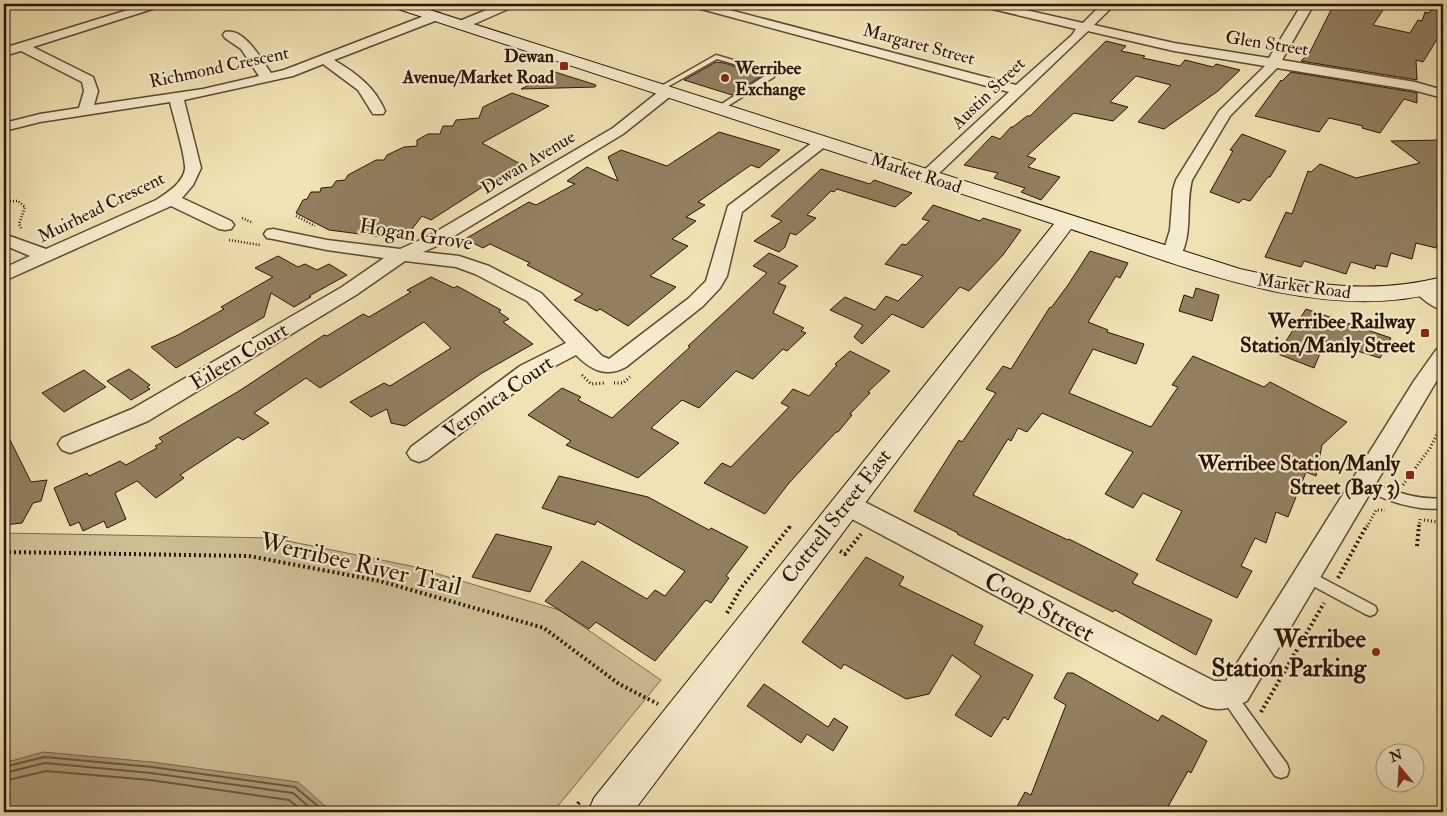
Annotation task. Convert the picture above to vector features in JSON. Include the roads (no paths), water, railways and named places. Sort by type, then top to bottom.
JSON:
[{"type":"street","points":[[4,52],[158,4]]},
{"type":"street","name":"Market Road","points":[[397,4],[1234,275],[1305,289],[1385,293],[1433,286]]},
{"type":"street","points":[[461,25],[512,4]]},
{"type":"street","name":"Margaret Street","points":[[694,4],[1018,90]]},
{"type":"street","name":"Glen Street","points":[[984,4],[1079,33],[1436,88]]},
{"type":"street","name":"Austin Street","points":[[927,176],[1109,4]]},
{"type":"street","points":[[1171,256],[1179,230],[1181,190],[1184,180],[1224,114],[1273,63],[1308,4]]},
{"type":"street","name":"Richmond Crescent","points":[[4,127],[40,118],[176,98],[267,78],[325,60],[436,16]]},
{"type":"street","points":[[229,35],[246,46],[267,78]]},
{"type":"street","points":[[21,46],[88,80],[92,91],[85,111]]},
{"type":"street","points":[[325,60],[366,89],[376,103],[378,111]]},
{"type":"street","name":"Dewan Avenue","points":[[401,255],[433,241],[618,131],[664,91]]},
{"type":"street","name":"Muirhead Crescent","points":[[4,275],[171,198],[181,190],[190,179],[193,168],[176,98]]},
{"type":"street","name":"Hogan Grove","points":[[273,234],[327,245],[468,264],[522,289],[538,301],[594,361],[606,366],[622,360],[707,291],[718,276],[734,210],[822,142]]},
{"type":"street","points":[[171,198],[225,225]]},
{"type":"street","name":"Cottrell Street East","points":[[608,812],[666,705],[854,518],[1066,222]]},
{"type":"street","points":[[4,239],[46,256]]},
{"type":"street","name":"Eileen Court","points":[[70,444],[140,415],[349,291],[401,255]]},
{"type":"street","points":[[1433,286],[1443,304]]},
{"type":"street","name":"Veronica Court","points":[[419,453],[528,371],[579,345]]},
{"type":"street","points":[[1232,693],[1443,355]]},
{"type":"street","name":"Coop Street","points":[[854,518],[1212,695],[1232,693]]},
{"type":"lane","points":[[664,91],[716,58],[723,58],[772,73],[771,77],[720,109]]},
{"type":"lane","points":[[1363,485],[1395,497],[1436,505],[1443,503]]},
{"type":"lane","points":[[1305,575],[1370,610]]},
{"type":"lane","points":[[1232,693],[1245,719],[1281,770]]},
{"type":"water","points":[[43,752],[152,762],[298,782],[332,812],[4,812],[4,763]]},
{"type":"place","name":"Dewan Avenue/Market Road","points":[[564,66]]},
{"type":"place","name":"Werribee Exchange","points":[[725,78]]},
{"type":"place","name":"Werribee Railway Station/Manly Street","points":[[1425,333]]},
{"type":"place","name":"Werribee Station/Manly Street (Bay 3)","points":[[1410,475]]},
{"type":"place","name":"Werribee Station Parking","points":[[1376,652]]}]
